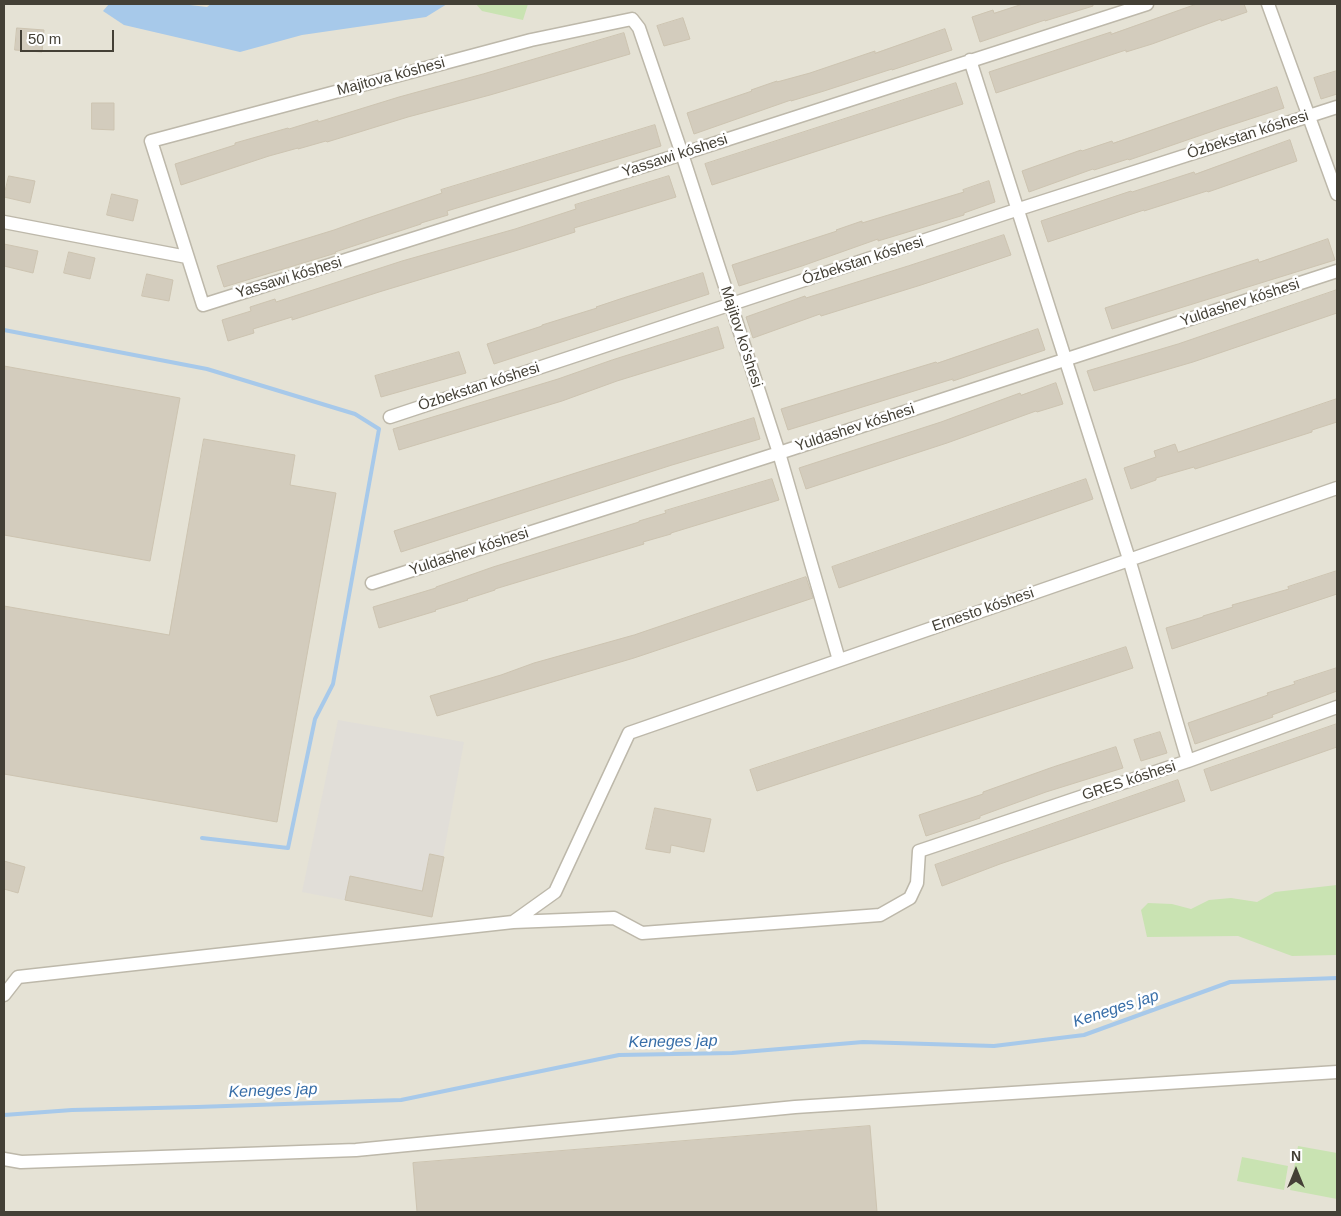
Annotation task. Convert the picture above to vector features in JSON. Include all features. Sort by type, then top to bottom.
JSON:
[{"type":"street","name":"Yassawi kóshesi","points":[[187,257],[203,304],[682,154],[1146,4]]},
{"type":"street","points":[[1268,4],[1337,194]]},
{"type":"street","name":"Majitova kóshesi","points":[[187,257],[151,141],[531,40],[632,19]]},
{"type":"street","name":"Majitov ko'shesi","points":[[632,19],[639,28],[682,154],[779,453],[839,660]]},
{"type":"street","points":[[970,60],[1129,559],[1188,761]]},
{"type":"street","name":"Ózbekstan kóshesi","points":[[390,416],[1019,209],[1337,107]]},
{"type":"street","points":[[4,222],[187,257]]},
{"type":"street","name":"Yuldashev kóshesi","points":[[372,583],[1067,360],[1337,271]]},
{"type":"street","name":"Ernesto kóshesi","points":[[514,922],[555,892],[629,733],[1337,488]]},
{"type":"street","name":"GRES kóshesi","points":[[514,922],[614,918],[642,933],[880,915],[910,898],[917,883],[919,851],[1188,761],[1337,707]]},
{"type":"street","points":[[4,995],[18,977],[514,922]]},
{"type":"street","points":[[4,1159],[21,1162],[356,1150],[795,1108],[1337,1072]]},
{"type":"shaded area","points":[[4,4],[1337,4],[1337,1212],[4,1212]]},
{"type":"shaded area","points":[[338,720],[464,742],[432,917],[302,892]]},
{"type":"green space","points":[[476,4],[528,4],[523,20],[482,11]]},
{"type":"green space","points":[[1337,885],[1337,955],[1292,956],[1238,936],[1147,937],[1141,910],[1148,903],[1172,904],[1191,909],[1209,900],[1231,898],[1257,902],[1275,892]]},
{"type":"green space","points":[[1298,1146],[1337,1153],[1337,1199],[1290,1190]]},
{"type":"green space","points":[[1242,1157],[1288,1166],[1284,1190],[1237,1181]]},
{"type":"water","points":[[109,4],[181,4],[207,7],[211,4],[447,4],[426,17],[302,35],[240,52],[124,25],[103,11]]},
{"type":"building","points":[[1023,4],[1093,4],[1093,6],[980,42],[972,17],[993,10],[994,13]]},
{"type":"building","points":[[1197,4],[1244,4],[1247,12],[996,93],[989,72],[1111,32],[1111,34]]},
{"type":"building","points":[[683,18],[690,39],[664,46],[657,26]]},
{"type":"building","points":[[17,28],[44,30],[42,52],[15,50]]},
{"type":"building","points":[[945,29],[952,50],[791,100],[694,134],[687,113],[777,81],[810,73],[875,51],[875,53]]},
{"type":"building","points":[[624,33],[630,54],[327,142],[269,156],[181,185],[175,164],[235,145],[235,143],[318,120],[318,122]]},
{"type":"building","points":[[1337,71],[1337,94],[1321,99],[1314,78]]},
{"type":"building","points":[[956,83],[963,104],[712,185],[705,164]]},
{"type":"building","points":[[1277,87],[1284,108],[1129,160],[1093,169],[1029,192],[1022,171],[1081,150],[1112,141],[1113,143]]},
{"type":"building","points":[[92,103],[114,103],[114,130],[92,129]]},
{"type":"building","points":[[655,125],[661,146],[447,211],[448,215],[336,253],[224,287],[217,266],[334,230],[442,193],[441,190]]},
{"type":"building","points":[[1290,140],[1297,161],[1208,192],[1144,210],[1048,242],[1041,221],[1131,191],[1194,172],[1195,174]]},
{"type":"building","points":[[9,176],[35,181],[30,203],[4,197]]},
{"type":"building","points":[[669,176],[676,197],[574,228],[575,232],[518,250],[292,320],[292,317],[253,329],[254,333],[228,341],[222,320],[251,311],[250,307],[275,299],[276,302],[402,261],[515,229],[576,209],[575,205]]},
{"type":"building","points":[[989,181],[995,202],[964,213],[964,215],[878,241],[878,239],[739,286],[732,265],[862,221],[862,223],[964,192],[963,190]]},
{"type":"building","points":[[112,194],[138,200],[133,221],[107,215]]},
{"type":"building","points":[[1004,235],[1011,255],[821,316],[820,314],[753,338],[746,317],[805,296],[806,298]]},
{"type":"building","points":[[1328,239],[1335,260],[1112,329],[1105,308],[1258,259],[1259,262]]},
{"type":"building","points":[[4,244],[38,251],[33,273],[4,266]]},
{"type":"building","points":[[69,252],[95,258],[90,279],[64,273]]},
{"type":"building","points":[[703,273],[709,294],[494,364],[487,344]]},
{"type":"building","points":[[147,274],[173,280],[169,301],[142,296]]},
{"type":"building","points":[[1337,290],[1337,313],[1193,362],[1094,391],[1087,371],[1178,344]]},
{"type":"building","points":[[718,327],[724,348],[617,381],[562,401],[399,450],[393,429],[558,379]]},
{"type":"building","points":[[1038,329],[1045,350],[953,381],[953,379],[788,430],[781,409],[937,363]]},
{"type":"building","points":[[459,352],[466,373],[381,397],[375,376]]},
{"type":"building","points":[[4,366],[180,398],[150,561],[4,535]]},
{"type":"building","points":[[1056,383],[1063,404],[1036,411],[947,443],[806,489],[799,468],[941,422],[1020,393],[1021,395]]},
{"type":"building","points":[[1337,399],[1337,422],[1312,430],[1312,432],[1195,469],[1194,467],[1156,478],[1156,480],[1131,489],[1124,468],[1156,457],[1154,451],[1175,444],[1178,452]]},
{"type":"building","points":[[754,418],[760,439],[672,465],[401,552],[394,531]]},
{"type":"building","points":[[204,439],[295,455],[290,485],[336,493],[277,822],[4,774],[4,606],[169,635]]},
{"type":"building","points":[[772,479],[779,500],[643,542],[644,544],[495,589],[436,611],[379,628],[373,607],[436,588],[493,567],[639,522],[666,513],[665,511]]},
{"type":"building","points":[[1086,479],[1093,499],[839,588],[832,567]]},
{"type":"building","points":[[1337,571],[1337,594],[1172,649],[1166,628],[1233,607],[1232,605],[1289,589],[1288,587]]},
{"type":"building","points":[[806,577],[813,598],[634,658],[437,716],[430,696],[534,663],[634,635]]},
{"type":"building","points":[[1126,647],[1133,668],[757,791],[750,770]]},
{"type":"building","points":[[1337,668],[1337,691],[1272,715],[1273,717],[1195,744],[1188,723],[1268,695],[1267,693],[1295,684],[1294,682]]},
{"type":"building","points":[[1337,724],[1337,747],[1211,791],[1204,770]]},
{"type":"building","points":[[1160,732],[1167,753],[1141,761],[1134,740]]},
{"type":"building","points":[[1116,747],[1123,768],[1046,792],[980,816],[980,818],[926,836],[919,815],[983,794],[983,792],[1053,767]]},
{"type":"building","points":[[1178,780],[1185,801],[1000,864],[942,886],[935,865]]},
{"type":"building","points":[[655,808],[711,819],[704,852],[671,845],[670,853],[646,849]]},
{"type":"building","points":[[430,854],[444,857],[432,917],[345,900],[350,876],[422,891]]},
{"type":"building","points":[[4,861],[25,867],[18,893],[4,889]]},
{"type":"building","points":[[870,1126],[877,1212],[417,1212],[413,1163]]},
{"type":"waterway","points":[[4,330],[207,369],[355,414],[379,429],[333,684],[315,719],[288,848],[202,838]]},
{"type":"waterway","name":"Keneges jap","points":[[4,1115],[72,1110],[401,1100],[619,1055],[732,1053],[863,1042],[994,1046],[1084,1035],[1230,982],[1337,978]]}]
